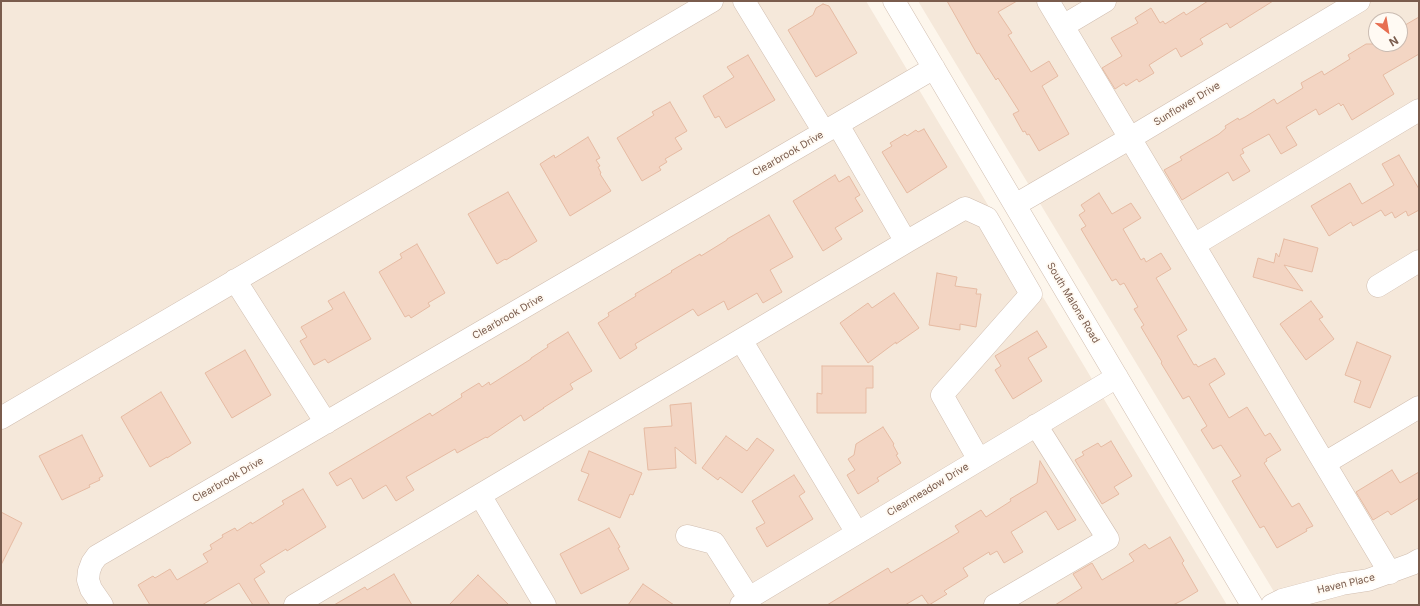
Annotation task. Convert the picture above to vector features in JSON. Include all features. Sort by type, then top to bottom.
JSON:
[{"type":"street","points":[[1,418],[712,1]]},
{"type":"street","points":[[744,1],[831,128],[906,242]]},
{"type":"street","name":"South Malone Road","points":[[894,1],[1252,605]]},
{"type":"street","points":[[1048,1],[1390,573]]},
{"type":"street","points":[[1063,26],[1105,1]]},
{"type":"street","name":"Sunflower Drive","points":[[1015,205],[1131,138],[1358,1]]},
{"type":"street","name":"Clearbrook Drive","points":[[102,605],[91,589],[88,580],[88,571],[98,556],[934,68]]},
{"type":"street","points":[[1194,244],[1419,110]]},
{"type":"street","points":[[295,605],[965,208],[987,218],[1031,294],[942,395],[979,460]]},
{"type":"street","points":[[1378,286],[1419,261]]},
{"type":"street","points":[[236,280],[326,423]]},
{"type":"street","points":[[741,340],[857,533]]},
{"type":"street","name":"Clearmeadow Drive","points":[[745,601],[1117,377]]},
{"type":"street","points":[[1324,464],[1419,407]]},
{"type":"street","points":[[995,605],[1108,539],[1036,425]]},
{"type":"street","points":[[480,495],[545,605]]},
{"type":"street","points":[[687,536],[714,542],[745,601]]},
{"type":"street","name":"Haven Place","points":[[1272,605],[1282,600],[1342,584],[1368,580],[1390,573],[1419,560]]},
{"type":"shaded area","points":[[1,1],[866,1],[1227,605],[1,605]]},
{"type":"shaded area","points":[[918,1],[1419,1],[1419,605],[1282,605]]},
{"type":"building","points":[[947,1],[1017,1],[998,12],[1012,33],[1008,35],[1031,72],[1049,61],[1058,76],[1042,86],[1069,134],[1039,151],[1029,134],[1027,135],[1025,131],[1023,132],[1013,114],[1019,111],[998,78],[996,80],[979,53],[977,54]]},
{"type":"building","points":[[1208,1],[1273,1],[1230,28],[1227,23],[1200,39],[1203,44],[1181,57],[1176,48],[1149,65],[1154,73],[1139,82],[1137,79],[1126,86],[1124,83],[1115,89],[1102,68],[1122,56],[1111,38],[1138,23],[1135,18],[1151,8],[1160,23],[1163,21],[1165,24],[1184,12],[1186,15]]},
{"type":"building","points":[[823,4],[829,6],[857,53],[816,77],[788,30],[813,15],[816,8]]},
{"type":"building","points":[[1419,17],[1419,54],[1383,75],[1394,94],[1352,120],[1343,104],[1341,106],[1339,103],[1319,115],[1316,109],[1286,127],[1297,145],[1281,154],[1269,134],[1242,149],[1244,153],[1240,155],[1250,171],[1233,181],[1228,172],[1182,200],[1164,170],[1182,160],[1180,157],[1219,134],[1226,128],[1225,126],[1238,118],[1239,120],[1245,117],[1274,99],[1277,104],[1303,88],[1301,83],[1322,71],[1324,75],[1350,59],[1348,55],[1366,44],[1368,44],[1368,52],[1408,52],[1408,23]]},
{"type":"building","points":[[748,55],[775,100],[726,128],[719,116],[715,118],[703,96],[734,77],[727,67]]},
{"type":"building","points":[[670,102],[687,131],[675,138],[682,149],[665,159],[667,162],[659,167],[661,170],[642,181],[617,138],[654,115],[652,112]]},
{"type":"building","points":[[924,129],[947,167],[907,193],[882,152],[892,146],[890,143],[905,134],[907,136],[916,130],[918,132]]},
{"type":"building","points":[[588,137],[600,158],[596,160],[600,166],[598,167],[601,173],[600,174],[611,191],[570,216],[540,164],[554,155],[555,158]]},
{"type":"building","points":[[1399,155],[1419,189],[1419,210],[1408,216],[1406,211],[1395,218],[1392,212],[1385,216],[1381,210],[1353,226],[1351,222],[1329,236],[1311,206],[1350,183],[1362,204],[1394,185],[1382,164]]},
{"type":"building","points":[[835,175],[839,182],[849,176],[860,195],[855,198],[863,211],[835,228],[842,239],[823,251],[793,201]]},
{"type":"building","points":[[508,192],[537,241],[497,264],[468,214]]},
{"type":"building","points":[[1099,193],[1112,214],[1131,203],[1141,218],[1123,229],[1141,260],[1144,258],[1146,262],[1161,253],[1171,269],[1156,278],[1187,330],[1177,336],[1194,365],[1196,364],[1198,367],[1215,358],[1225,374],[1209,384],[1229,418],[1247,407],[1265,436],[1270,433],[1281,450],[1266,459],[1267,461],[1264,463],[1292,507],[1299,503],[1313,526],[1277,548],[1264,526],[1260,528],[1232,481],[1241,476],[1221,445],[1213,449],[1201,430],[1207,426],[1189,396],[1183,399],[1161,363],[1162,362],[1141,327],[1144,325],[1134,309],[1138,307],[1124,283],[1120,285],[1116,279],[1112,281],[1081,229],[1086,226],[1079,215],[1085,211],[1081,205]]},
{"type":"building","points":[[769,215],[793,257],[770,270],[782,292],[763,303],[757,293],[728,310],[724,301],[698,316],[693,309],[635,344],[637,348],[620,359],[598,323],[609,316],[608,313],[636,296],[635,294],[672,272],[671,271],[700,254],[701,256]]},
{"type":"building","points":[[1284,239],[1318,248],[1312,272],[1284,265],[1303,291],[1253,277],[1258,258],[1274,263],[1276,253],[1279,257]]},
{"type":"building","points":[[417,244],[445,293],[428,303],[430,306],[411,318],[409,315],[405,317],[379,272],[402,258],[400,254]]},
{"type":"building","points":[[937,273],[957,277],[955,286],[977,289],[976,294],[981,294],[976,327],[960,324],[960,330],[929,325]]},
{"type":"building","points":[[344,292],[371,339],[328,363],[325,359],[314,365],[300,341],[307,337],[301,327],[333,309],[328,301]]},
{"type":"building","points":[[894,293],[919,328],[896,344],[896,342],[868,363],[840,323],[868,303],[872,308]]},
{"type":"building","points":[[1311,301],[1323,317],[1319,319],[1334,339],[1306,360],[1280,324]]},
{"type":"building","points":[[1037,331],[1047,347],[1028,358],[1042,381],[1013,399],[995,370],[1001,366],[995,356]]},
{"type":"building","points":[[568,332],[592,371],[570,384],[573,389],[524,421],[521,415],[487,438],[486,437],[457,453],[455,449],[406,477],[414,490],[396,501],[386,485],[363,499],[351,478],[337,486],[329,473],[430,413],[432,416],[462,397],[461,394],[479,383],[482,387],[489,382],[490,385],[531,359],[548,347],[547,345]]},
{"type":"building","points":[[1357,342],[1391,356],[1370,408],[1354,402],[1361,381],[1345,375]]},
{"type":"building","points":[[245,350],[271,395],[232,418],[205,373]]},
{"type":"building","points":[[822,366],[873,366],[873,388],[866,388],[866,413],[817,413],[817,393],[822,394]]},
{"type":"building","points":[[161,392],[191,443],[150,467],[121,417]]},
{"type":"building","points":[[691,403],[696,464],[675,447],[676,468],[648,470],[644,428],[672,426],[670,405]]},
{"type":"building","points":[[883,427],[894,444],[893,445],[898,454],[896,455],[901,463],[877,478],[879,481],[858,494],[847,475],[855,470],[848,459],[854,455],[856,444]]},
{"type":"building","points":[[82,435],[103,476],[99,478],[100,480],[89,485],[90,487],[62,500],[39,456]]},
{"type":"building","points":[[726,436],[747,451],[757,438],[774,450],[742,493],[720,477],[718,480],[702,468]]},
{"type":"building","points":[[1111,441],[1132,476],[1114,487],[1119,494],[1102,504],[1075,460],[1084,455],[1082,452],[1098,443],[1101,447]]},
{"type":"building","points":[[589,451],[642,473],[633,495],[630,494],[620,518],[578,500],[589,474],[581,471]]},
{"type":"building","points":[[1040,461],[1076,520],[1058,530],[1046,511],[1011,532],[1023,552],[1004,563],[997,551],[990,555],[989,552],[963,568],[968,576],[944,591],[947,594],[929,605],[922,595],[905,605],[827,605],[888,568],[891,573],[959,532],[955,526],[981,510],[986,517],[1011,501],[1010,499],[1037,483]]},
{"type":"building","points":[[1392,470],[1400,483],[1419,472],[1419,498],[1391,515],[1388,511],[1373,520],[1356,492]]},
{"type":"building","points":[[794,475],[805,492],[799,496],[813,519],[767,547],[756,528],[765,523],[752,501]]},
{"type":"building","points":[[303,489],[326,527],[287,551],[286,549],[260,565],[265,572],[254,579],[270,605],[253,605],[239,583],[202,605],[150,605],[138,585],[153,576],[155,578],[170,569],[177,580],[208,562],[203,554],[212,549],[210,545],[223,537],[222,535],[235,528],[237,531],[251,522],[252,524],[284,504],[282,501]]},
{"type":"building","points":[[1,512],[22,523],[1,565]]},
{"type":"building","points":[[609,528],[620,547],[618,548],[629,569],[581,594],[560,554]]},
{"type":"building","points":[[1170,537],[1184,561],[1182,563],[1198,591],[1183,600],[1173,605],[1055,605],[1082,588],[1073,574],[1092,563],[1102,580],[1134,561],[1129,554],[1145,544],[1149,549]]},
{"type":"building","points":[[394,574],[412,605],[334,605],[365,587],[367,590]]},
{"type":"building","points":[[478,575],[509,605],[449,605]]},
{"type":"building","points":[[643,584],[674,605],[628,605]]}]
